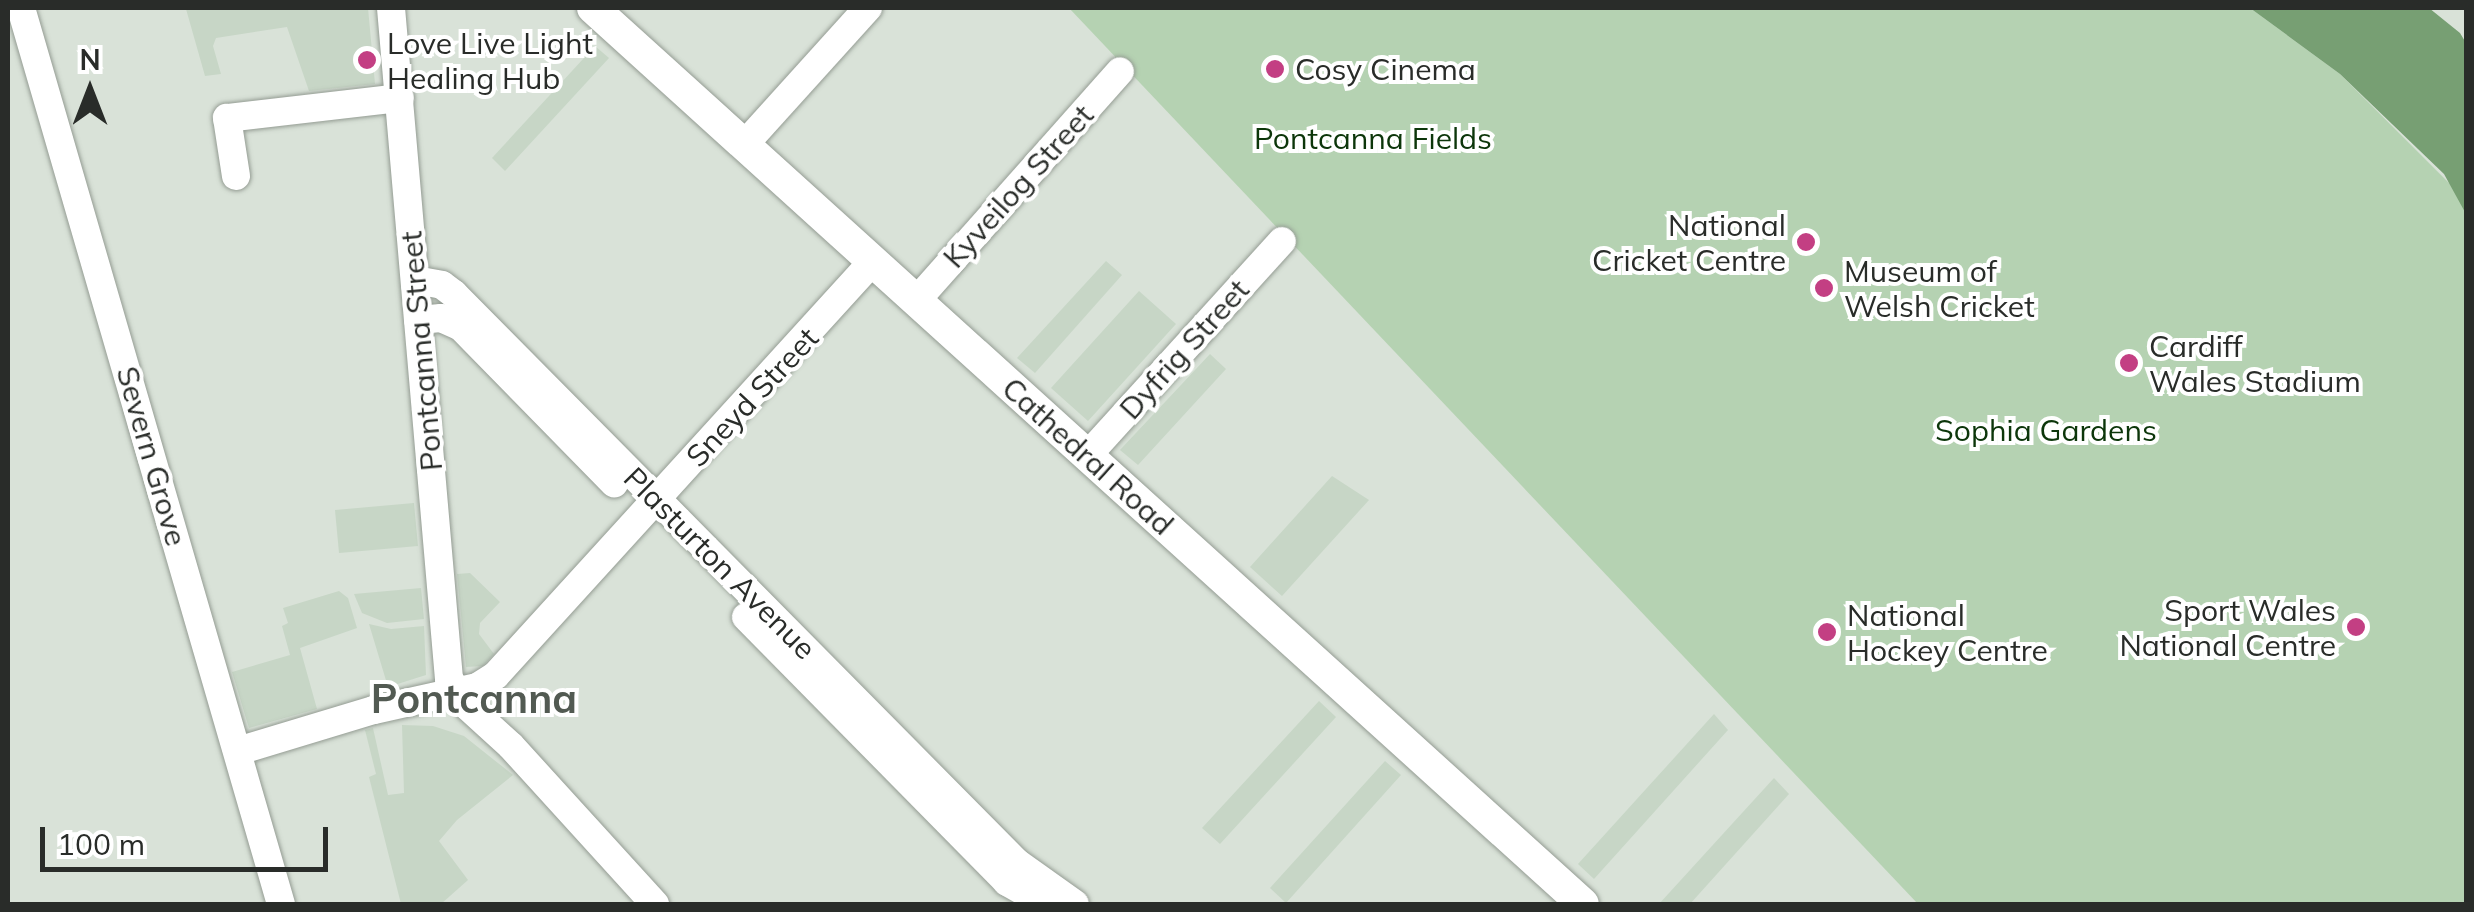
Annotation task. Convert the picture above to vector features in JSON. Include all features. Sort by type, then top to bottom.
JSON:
[{"type":"main road","name":"Cathedral Road","points":[[593,8],[1576,902]]},
{"type":"street","name":"Severn Grove","points":[[21,8],[281,904]]},
{"type":"street","name":"Pontcanna Street","points":[[391,8],[449,679],[457,692]]},
{"type":"street","points":[[744,145],[868,8]]},
{"type":"street","name":"Kyveilog Street","points":[[916,300],[1120,71]]},
{"type":"street","points":[[236,176],[227,118],[400,98]]},
{"type":"street","name":"Dyfrig Street","points":[[1087,456],[1282,241]]},
{"type":"street","name":"Sneyd Street","points":[[238,751],[374,710],[457,692],[496,675],[873,261]]},
{"type":"street","name":"Plasturton Avenue","points":[[415,280],[442,285],[454,294],[651,507],[1008,869],[1044,899],[1076,904]]},
{"type":"street","name":"Plasturton Avenue","points":[[418,320],[441,318],[461,327],[651,507]]},
{"type":"street","points":[[457,692],[655,904]]},
{"type":"shaded area","points":[[368,8],[375,84],[309,91],[287,27],[216,38],[213,46],[221,74],[205,76],[186,9]]},
{"type":"shaded area","points":[[2250,8],[2429,8],[2460,33],[2466,43],[2466,214],[2444,174],[2340,74]]},
{"type":"shaded area","points":[[595,46],[609,58],[505,171],[492,158]]},
{"type":"shaded area","points":[[1106,261],[1122,275],[1035,373],[1017,358]]},
{"type":"shaded area","points":[[1139,291],[1176,324],[1088,421],[1051,388]]},
{"type":"shaded area","points":[[1210,354],[1226,369],[1138,465],[1120,450]]},
{"type":"shaded area","points":[[1332,476],[1369,500],[1282,596],[1250,567]]},
{"type":"shaded area","points":[[414,503],[418,546],[339,553],[335,510]]},
{"type":"shaded area","points":[[470,573],[500,602],[480,623],[479,634],[494,654],[483,666],[466,667],[457,574]]},
{"type":"shaded area","points":[[421,588],[424,619],[387,623],[362,613],[354,594]]},
{"type":"shaded area","points":[[339,591],[348,598],[357,628],[300,648],[317,709],[249,728],[232,672],[290,655],[282,626],[288,623],[283,608]]},
{"type":"shaded area","points":[[369,624],[391,629],[424,626],[426,675],[388,687]]},
{"type":"shaded area","points":[[1319,701],[1336,717],[1220,844],[1202,828]]},
{"type":"shaded area","points":[[1714,714],[1728,730],[1594,879],[1578,864]]},
{"type":"shaded area","points":[[402,725],[433,726],[464,736],[513,775],[457,820],[439,841],[468,880],[441,904],[401,904],[369,777],[376,774],[365,730],[373,728],[388,795],[404,793]]},
{"type":"shaded area","points":[[1385,761],[1401,775],[1286,903],[1270,888]]},
{"type":"shaded area","points":[[1774,778],[1789,794],[1690,904],[1659,904]]},
{"type":"green space","name":"Sophia Gardens","points":[[1069,8],[2250,8],[2340,74],[2466,200],[2466,904],[1918,904]]},
{"type":"place","name":"Love Live Light Healing Hub","points":[[367,60]]},
{"type":"place","name":"Cosy Cinema","points":[[1275,69]]},
{"type":"place","name":"National Cricket Centre","points":[[1806,242]]},
{"type":"place","name":"Museum of Welsh Cricket","points":[[1824,288]]},
{"type":"place","name":"Cardiff Wales Stadium","points":[[2129,363]]},
{"type":"place","name":"Sport Wales National Centre","points":[[2356,627]]},
{"type":"place","name":"National Hockey Centre","points":[[1827,632]]},
{"type":"district","name":"Pontcanna","points":[[474,698]]},
{"type":"park label","name":"Pontcanna Fields","points":[[1373,138]]}]
